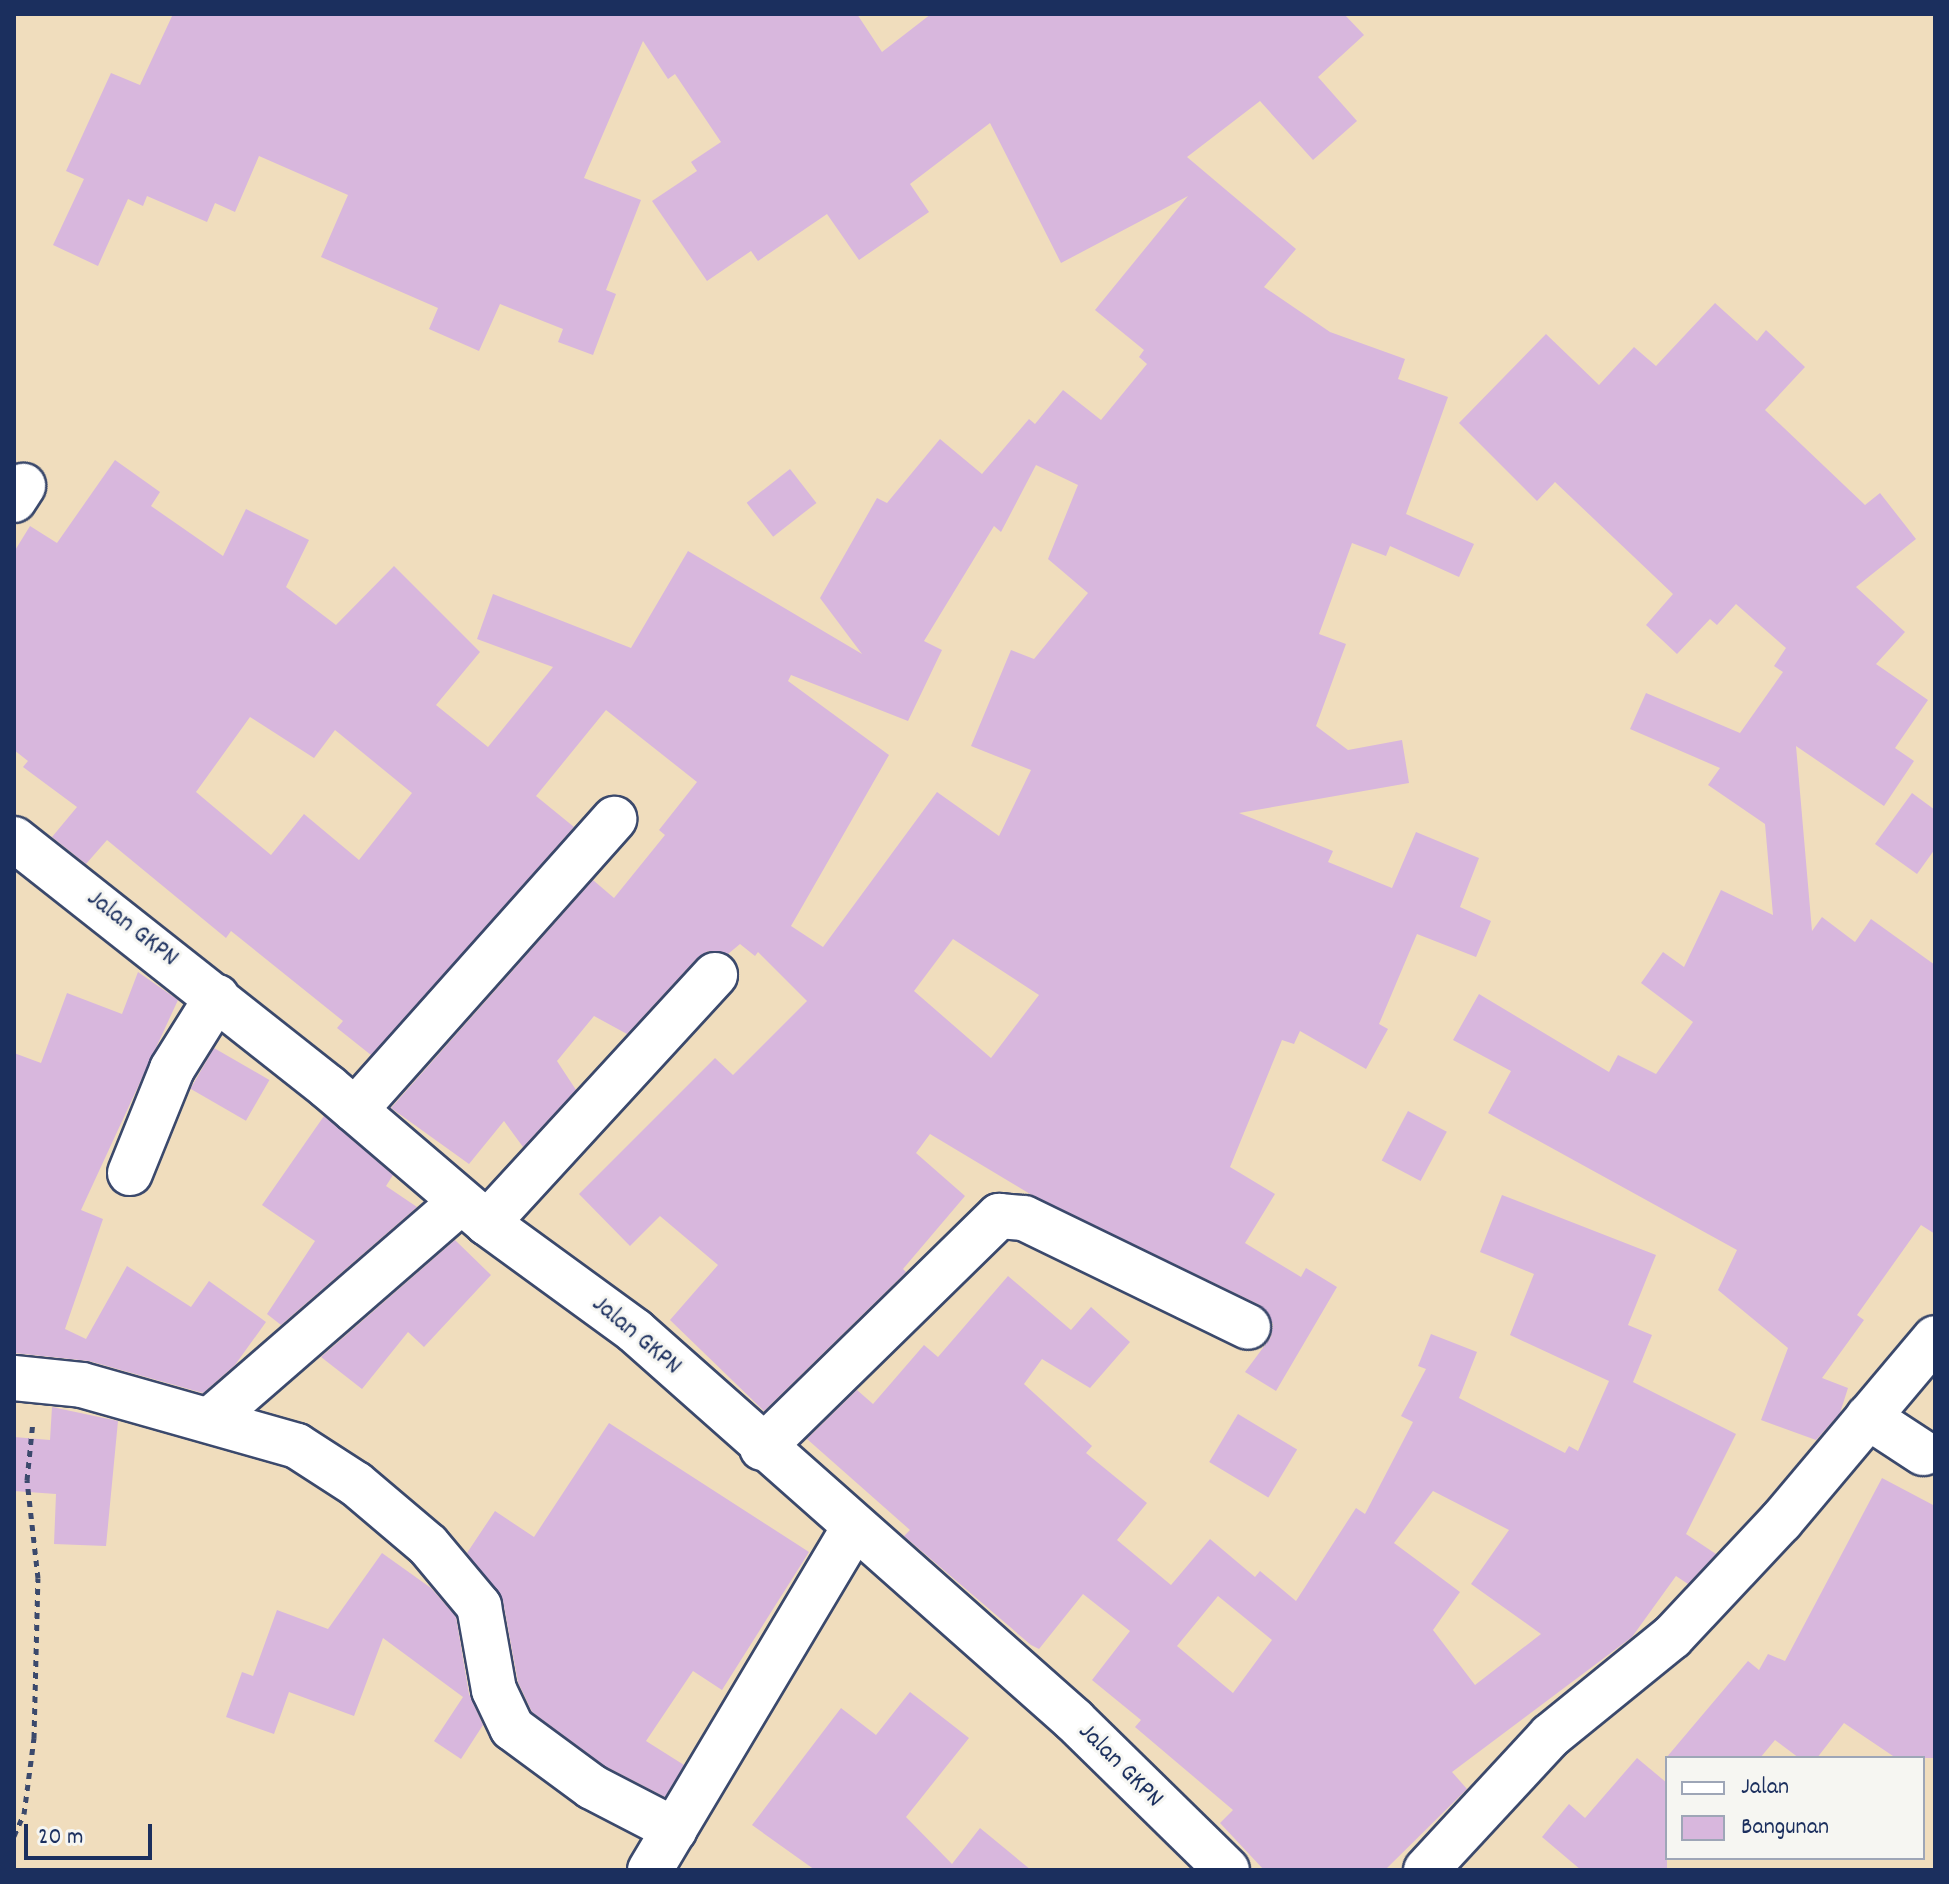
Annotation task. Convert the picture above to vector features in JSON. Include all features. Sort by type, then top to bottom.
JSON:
[{"type":"street","points":[[355,1110],[614,819]]},
{"type":"street","name":"Jalan GKPN","points":[[14,839],[217,997],[474,1213],[635,1331],[762,1448],[1074,1720],[1227,1870]]},
{"type":"street","points":[[210,1420],[474,1213],[715,975]]},
{"type":"street","points":[[130,1173],[172,1069],[217,997]]},
{"type":"street","points":[[762,1448],[999,1216],[1024,1218],[1248,1327]]},
{"type":"street","points":[[1426,1870],[1550,1736],[1672,1637],[1935,1338]]},
{"type":"street","points":[[26,1379],[82,1385],[297,1446],[356,1484],[428,1545],[479,1606],[494,1690],[512,1728],[592,1787],[675,1830]]},
{"type":"street","points":[[1868,1417],[1923,1453]]},
{"type":"street","points":[[650,1870],[854,1528]]},
{"type":"path","points":[[14,1836],[24,1814],[34,1738],[38,1578],[27,1480],[26,1379]]},
{"type":"building","points":[[173,14],[857,14],[882,52],[931,14],[1344,14],[1364,35],[1318,77],[1357,121],[1313,160],[1260,101],[1187,157],[1296,249],[1264,287],[1330,332],[1405,359],[1398,379],[1448,397],[1406,514],[1474,544],[1459,577],[1390,546],[1386,556],[1352,543],[1319,634],[1346,644],[1316,726],[1348,750],[1402,740],[1409,783],[1239,813],[1333,851],[1328,862],[1392,888],[1416,832],[1479,858],[1460,907],[1491,921],[1476,957],[1417,934],[1379,1024],[1388,1029],[1366,1069],[1300,1031],[1294,1044],[1282,1040],[1230,1167],[1275,1194],[1245,1243],[1301,1277],[1306,1268],[1337,1287],[1276,1391],[1245,1372],[1271,1337],[1273,1324],[1260,1305],[1030,1194],[930,1134],[916,1153],[965,1196],[903,1269],[906,1272],[764,1411],[670,1320],[718,1265],[660,1216],[630,1246],[579,1194],[715,1058],[733,1075],[807,1001],[758,952],[755,956],[740,944],[728,954],[708,951],[697,958],[627,1034],[594,1016],[557,1061],[576,1090],[523,1147],[504,1121],[469,1164],[391,1108],[593,880],[614,898],[665,835],[659,830],[697,782],[606,710],[536,796],[574,827],[371,1055],[337,1028],[343,1021],[231,931],[226,938],[107,840],[86,864],[52,837],[77,807],[23,767],[28,761],[14,750],[14,552],[30,526],[57,543],[115,460],[160,492],[151,506],[223,556],[246,509],[309,540],[286,587],[336,625],[394,566],[480,652],[436,705],[488,747],[553,667],[477,639],[493,594],[631,648],[688,551],[862,654],[820,598],[877,498],[887,503],[940,439],[982,474],[1029,419],[1035,424],[1063,390],[1101,420],[1147,364],[1139,357],[1144,350],[1095,310],[1188,196],[1061,263],[990,123],[910,184],[929,212],[859,260],[827,214],[758,261],[751,251],[707,281],[652,201],[697,171],[691,162],[721,142],[675,74],[668,79],[643,41],[584,178],[641,200],[606,290],[616,294],[593,355],[558,342],[563,329],[500,304],[479,351],[429,329],[438,308],[321,257],[348,195],[259,156],[235,212],[215,203],[207,222],[147,196],[143,206],[128,199],[98,266],[53,245],[84,179],[66,171],[111,73],[140,85]],"holes":[[[1036,465],[1078,485],[1048,559],[1088,593],[1034,659],[1011,650],[971,746],[1031,770],[999,836],[937,792],[823,947],[791,926],[889,755],[788,681],[791,675],[908,721],[942,650],[924,641],[994,526],[1001,532]],[[250,717],[314,758],[335,730],[412,793],[359,860],[304,814],[271,855],[196,792]],[[953,939],[1039,995],[991,1058],[914,991]]]},
{"type":"building","points":[[1715,303],[1757,341],[1766,330],[1805,367],[1765,410],[1865,505],[1880,493],[1916,539],[1856,587],[1905,632],[1876,664],[1928,700],[1895,748],[1914,761],[1884,806],[1796,746],[1812,931],[1822,917],[1855,942],[1871,919],[1935,965],[1935,1234],[1921,1225],[1857,1315],[1864,1320],[1822,1378],[1848,1388],[1840,1413],[1816,1440],[1761,1420],[1788,1348],[1718,1290],[1737,1250],[1488,1113],[1511,1071],[1453,1040],[1479,994],[1609,1072],[1618,1055],[1656,1074],[1693,1022],[1641,983],[1663,952],[1684,967],[1721,890],[1773,915],[1765,824],[1708,785],[1720,768],[1630,729],[1646,693],[1740,733],[1783,672],[1774,666],[1786,648],[1736,604],[1717,625],[1710,619],[1677,654],[1646,625],[1673,594],[1555,482],[1537,501],[1459,423],[1546,334],[1599,385],[1634,347],[1656,366]]},
{"type":"building","points":[[790,469],[816,503],[773,537],[747,503]]},
{"type":"building","points":[[1912,793],[1935,810],[1935,849],[1917,874],[1875,844]]},
{"type":"building","points":[[138,972],[178,1000],[81,1210],[103,1219],[65,1329],[86,1339],[127,1266],[191,1307],[209,1281],[266,1322],[235,1365],[203,1393],[89,1361],[14,1353],[14,1053],[41,1063],[67,993],[122,1014]]},
{"type":"building","points":[[214,1048],[269,1080],[246,1121],[190,1089]]},
{"type":"building","points":[[1408,1111],[1447,1132],[1421,1181],[1382,1160]]},
{"type":"building","points":[[324,1116],[393,1175],[386,1186],[417,1207],[281,1325],[267,1314],[315,1241],[262,1205]]},
{"type":"building","points":[[1502,1195],[1656,1255],[1628,1325],[1652,1335],[1633,1382],[1736,1434],[1686,1534],[1716,1554],[1688,1584],[1676,1576],[1632,1637],[1452,1772],[1467,1789],[1385,1870],[1264,1870],[1220,1823],[1233,1810],[1135,1727],[1141,1720],[1092,1680],[1130,1631],[1083,1594],[1039,1649],[1031,1645],[904,1536],[910,1530],[807,1439],[857,1390],[873,1404],[924,1345],[938,1357],[1008,1276],[1071,1330],[1091,1307],[1130,1342],[1090,1388],[1042,1359],[1024,1384],[1092,1446],[1086,1453],[1147,1503],[1117,1540],[1171,1585],[1210,1539],[1255,1577],[1260,1571],[1296,1601],[1356,1508],[1365,1514],[1413,1422],[1401,1416],[1426,1369],[1418,1366],[1431,1334],[1477,1352],[1459,1398],[1565,1453],[1569,1446],[1578,1451],[1609,1381],[1510,1335],[1534,1274],[1480,1252]],"holes":[[[1433,1491],[1509,1530],[1471,1584],[1541,1634],[1475,1685],[1433,1630],[1460,1592],[1394,1543]],[[1218,1596],[1272,1640],[1233,1693],[1177,1646]]]},
{"type":"building","points":[[455,1240],[491,1275],[424,1347],[408,1332],[362,1389],[321,1357]]},
{"type":"building","points":[[52,1407],[118,1421],[106,1546],[54,1544],[56,1494],[14,1491],[14,1437],[50,1440]]},
{"type":"building","points":[[1238,1414],[1297,1450],[1268,1498],[1209,1462]]},
{"type":"building","points":[[609,1423],[809,1552],[722,1690],[693,1671],[646,1741],[684,1765],[665,1797],[605,1766],[532,1712],[518,1682],[503,1601],[467,1553],[495,1511],[534,1537]]},
{"type":"building","points":[[1882,1478],[1935,1506],[1935,1758],[1893,1756],[1844,1723],[1819,1756],[1796,1756],[1775,1740],[1762,1756],[1668,1756],[1748,1661],[1759,1670],[1768,1654],[1785,1661]]},
{"type":"building","points":[[382,1553],[431,1588],[456,1617],[469,1694],[483,1725],[461,1759],[434,1741],[463,1697],[383,1638],[354,1716],[289,1692],[274,1734],[226,1717],[242,1672],[253,1676],[277,1610],[328,1629]]},
{"type":"building","points":[[910,1692],[969,1738],[906,1817],[952,1864],[980,1828],[1031,1870],[815,1870],[752,1825],[841,1708],[876,1735]]},
{"type":"building","points":[[1637,1758],[1665,1781],[1667,1870],[1581,1870],[1542,1837],[1569,1804],[1585,1818]]}]
